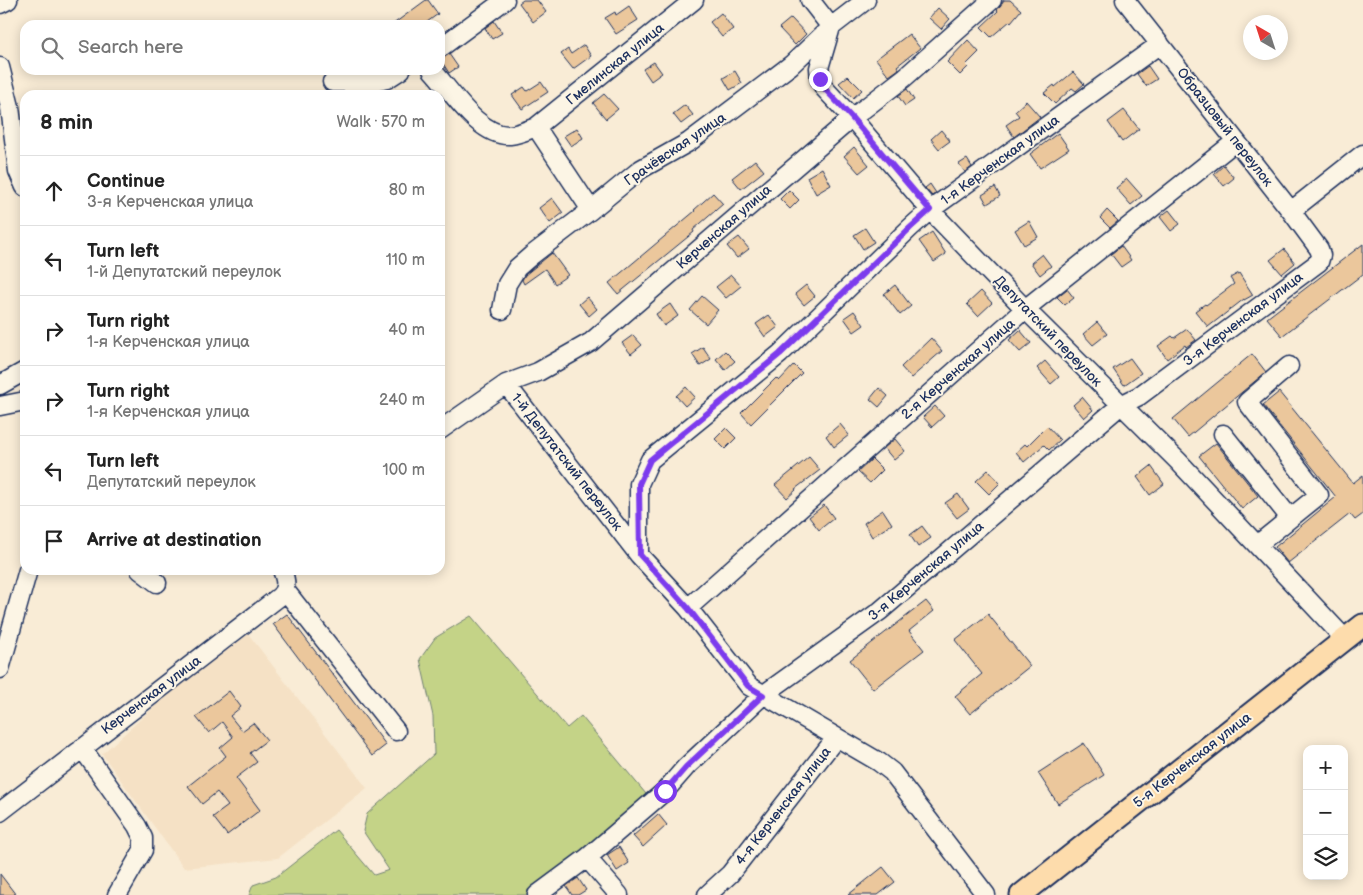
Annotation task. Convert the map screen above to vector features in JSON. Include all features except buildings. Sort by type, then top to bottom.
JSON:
[{"type":"main road","name":"5-я Керченская улица","points":[[1021,895],[1363,626]]},
{"type":"street","points":[[0,4],[8,0]]},
{"type":"street","points":[[445,44],[505,0]]},
{"type":"street","name":"Гмелинская улица","points":[[536,127],[694,0]]},
{"type":"street","points":[[810,0],[831,27]]},
{"type":"street","name":"Грачёвская улица","points":[[502,310],[507,284],[517,268],[532,255],[591,210],[641,168],[690,142],[791,65],[831,27],[866,0]]},
{"type":"street","name":"Керченская улица","points":[[445,427],[506,384],[538,372],[591,342],[852,118],[904,78],[992,0]]},
{"type":"street","name":"Образцовый переулок","points":[[1125,0],[1291,211],[1319,249],[1321,255]]},
{"type":"street","name":"Депутатский переулок","points":[[831,27],[820,68],[820,79],[824,88],[930,210],[1121,405],[1178,460],[1345,639]]},
{"type":"street","name":"1-я Керченская улица","points":[[640,555],[639,484],[650,460],[780,354],[930,210],[1160,44]]},
{"type":"street","points":[[0,67],[10,107],[20,176]]},
{"type":"street","points":[[332,82],[374,82],[387,79],[393,75]]},
{"type":"street","points":[[436,75],[475,120],[487,128],[500,134],[509,135],[536,127],[591,210]]},
{"type":"street","name":"2-я Керченская улица","points":[[688,608],[1026,309],[1236,141]]},
{"type":"street","points":[[1291,211],[1363,154]]},
{"type":"street","name":"3-я Керченская улица","points":[[537,895],[587,858],[665,791],[686,767],[763,695],[880,612],[1121,405],[1139,396],[1314,267],[1319,262],[1321,255]]},
{"type":"street","points":[[1257,545],[1319,495],[1247,402],[1290,366]]},
{"type":"street","points":[[0,385],[20,374]]},
{"type":"street","name":"1-й Депутатский переулок","points":[[506,384],[640,555],[688,608],[748,686],[879,762],[892,772],[986,895]]},
{"type":"street","points":[[0,406],[20,402]]},
{"type":"street","points":[[1223,434],[1290,518]]},
{"type":"street","points":[[0,669],[27,575]]},
{"type":"street","points":[[147,575],[157,583]]},
{"type":"street","points":[[284,575],[286,580],[285,590],[396,731]]},
{"type":"street","name":"Керченская улица","points":[[0,812],[280,597],[285,590]]},
{"type":"street","name":"4-я Керченская улица","points":[[706,895],[730,874],[836,738]]},
{"type":"street","points":[[82,748],[137,826],[143,838],[143,850],[117,895]]},
{"type":"street","points":[[587,858],[619,895]]},
{"type":"shaded area","points":[[246,631],[367,788],[278,858],[184,868],[102,754],[195,670]]},
{"type":"green space","points":[[471,616],[567,728],[581,716],[651,800],[529,895],[249,895],[253,885],[276,877],[336,830],[374,875],[389,870],[363,831],[367,814],[434,754],[433,716],[420,659],[435,638]]},
{"type":"route","points":[[665,791],[686,767],[763,695],[748,686],[688,608],[640,555],[639,484],[650,460],[780,354],[930,210],[824,88],[820,79]]}]
